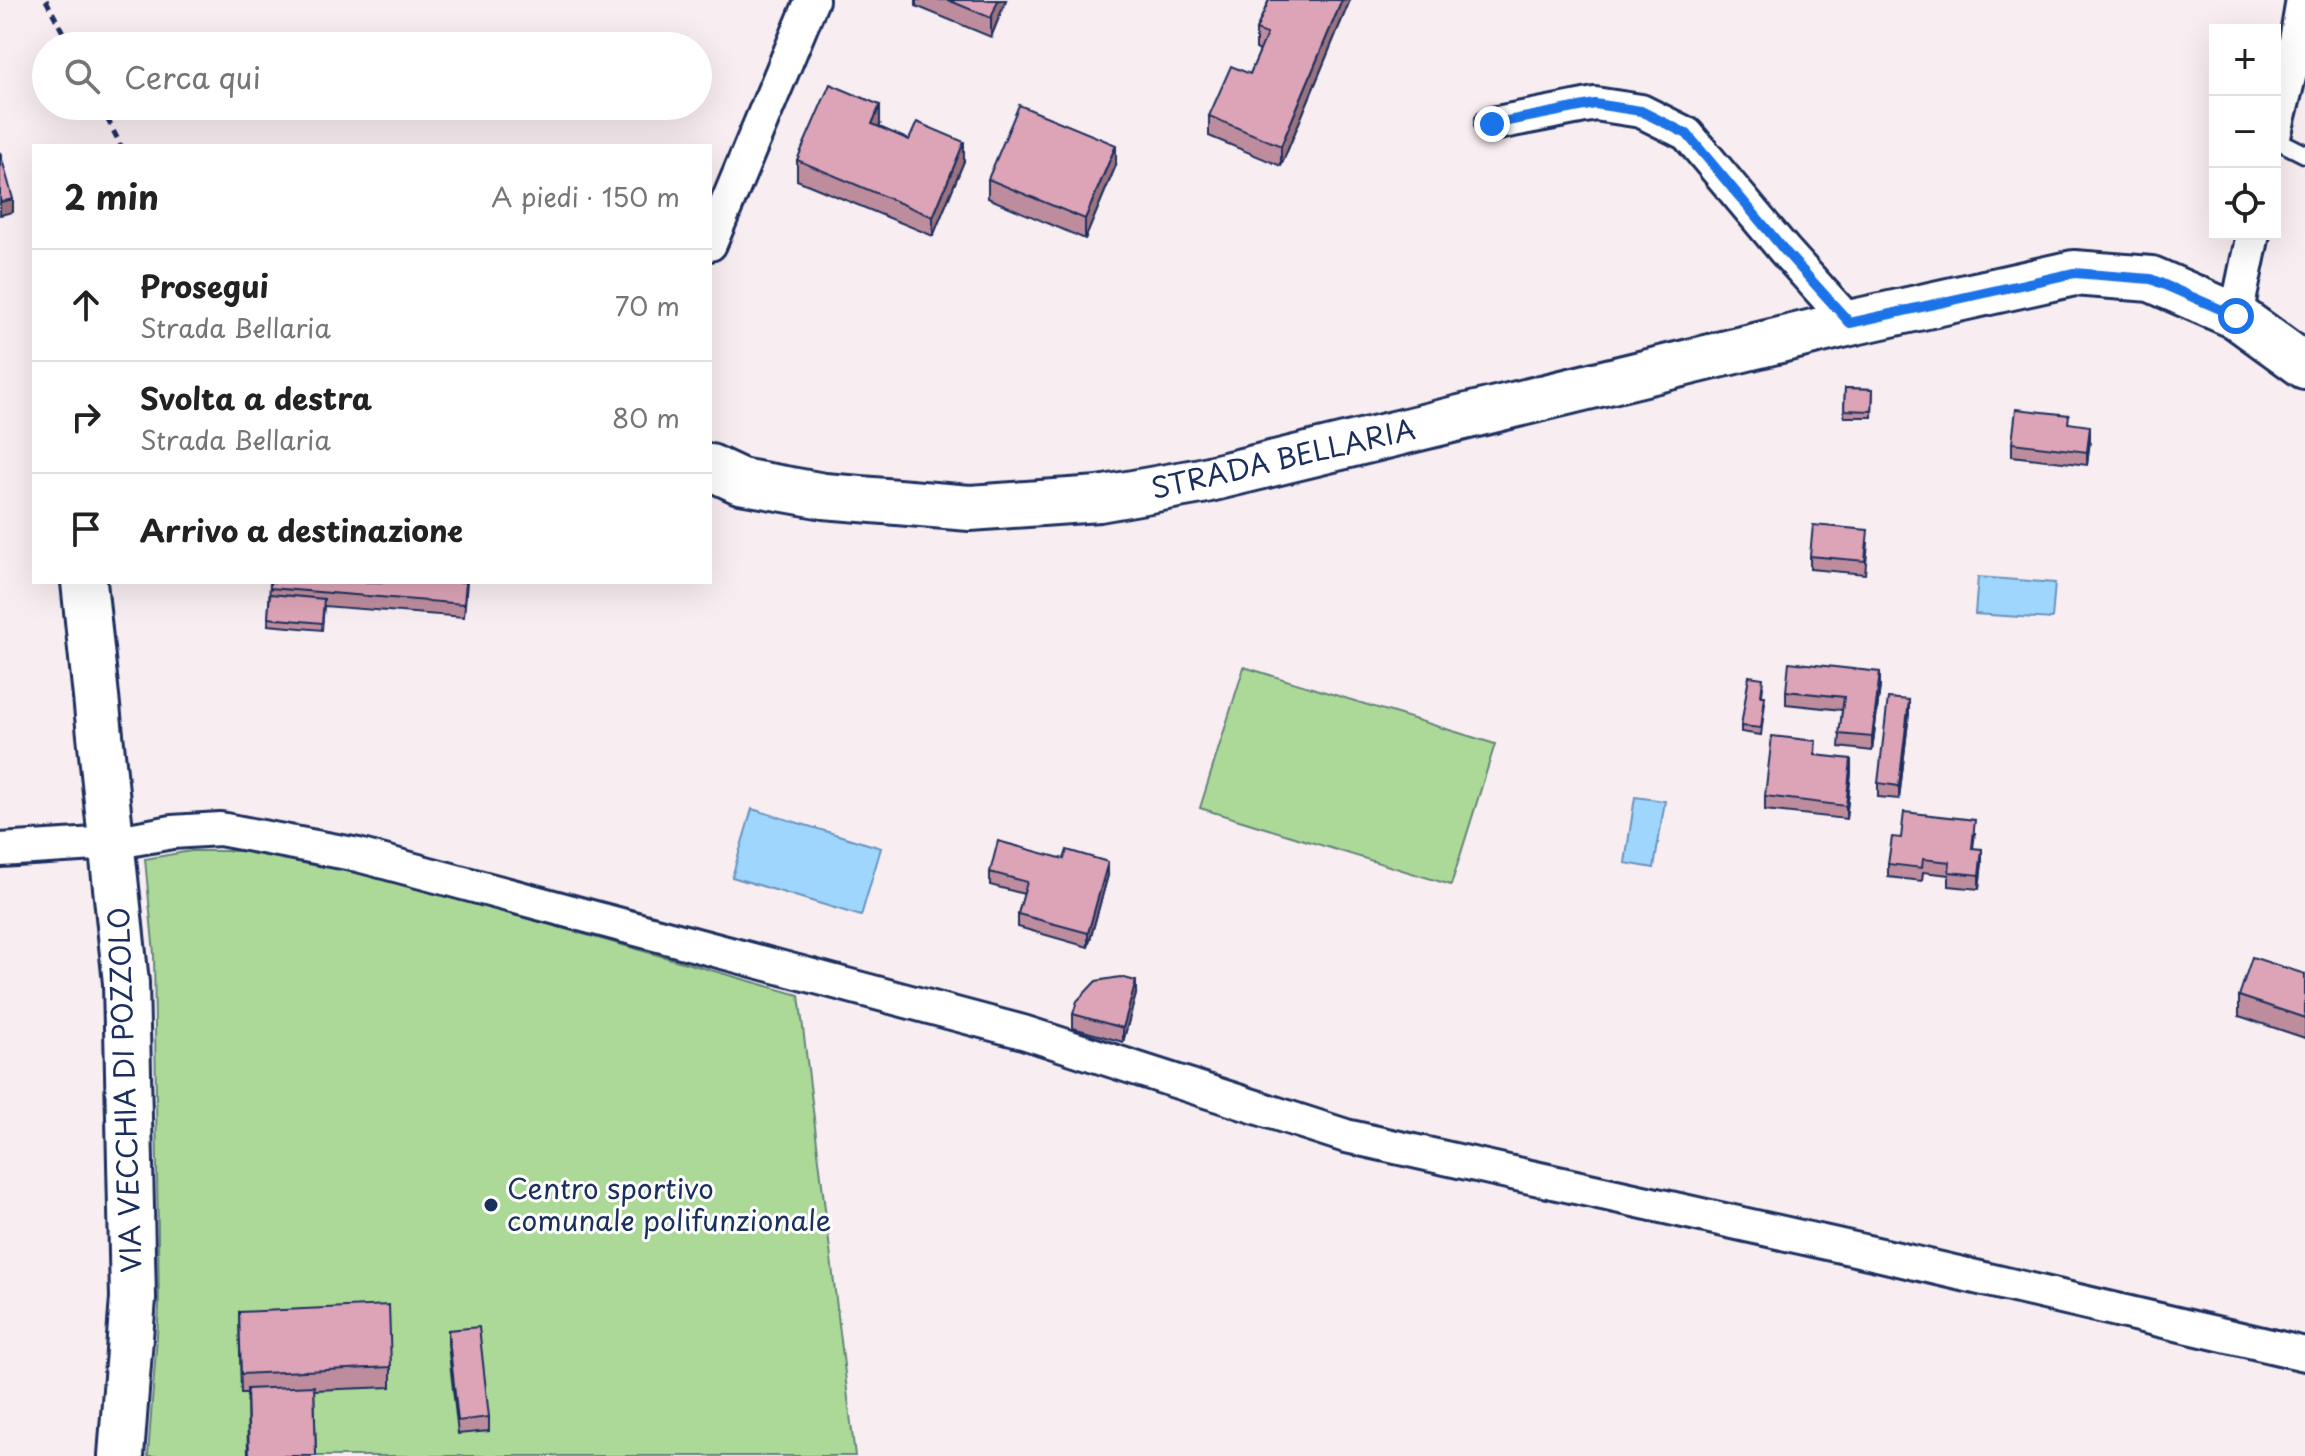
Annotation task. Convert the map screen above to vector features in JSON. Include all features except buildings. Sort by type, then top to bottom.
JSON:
[{"type":"street","points":[[712,239],[812,0]]},
{"type":"street","points":[[2281,116],[2299,68],[2303,0]]},
{"type":"street","points":[[1492,124],[1595,104],[1641,111],[1687,134],[1850,323]]},
{"type":"street","points":[[2236,316],[2252,240]]},
{"type":"street","name":"STRADA BELLARIA","points":[[712,468],[740,481],[824,496],[970,508],[1099,499],[1201,481],[1850,323],[2074,273],[2151,279],[2236,316],[2305,366]]},
{"type":"street","name":"VIA VECCHIA DI POZZOLO","points":[[84,584],[126,983],[133,1298],[121,1456]]},
{"type":"street","points":[[0,850],[112,843],[172,832],[220,829],[358,855],[1023,1032],[1346,1136],[1877,1254],[2305,1354]]},
{"type":"lane","points":[[2281,142],[2305,154]]},
{"type":"path","points":[[46,0],[63,32]]},
{"type":"path","points":[[108,120],[120,144]]},
{"type":"green space","points":[[1244,667],[1495,744],[1451,885],[1200,808]]},
{"type":"green space","name":"Centro sportivo comunale polifunzionale","points":[[191,851],[253,851],[396,881],[799,995],[855,1456],[148,1456],[159,1309],[154,954],[145,859]]},
{"type":"water","points":[[1978,577],[2055,583],[2052,619],[1975,614]]},
{"type":"water","points":[[1635,797],[1665,801],[1654,868],[1625,863]]},
{"type":"water","points":[[752,809],[881,848],[861,916],[732,877]]},
{"type":"place","name":"Centro sportivo comunale polifunzionale","points":[[491,1205]]},
{"type":"route","points":[[1492,124],[1595,104],[1641,111],[1687,134],[1850,323],[2074,273],[2151,279],[2236,316]]}]
